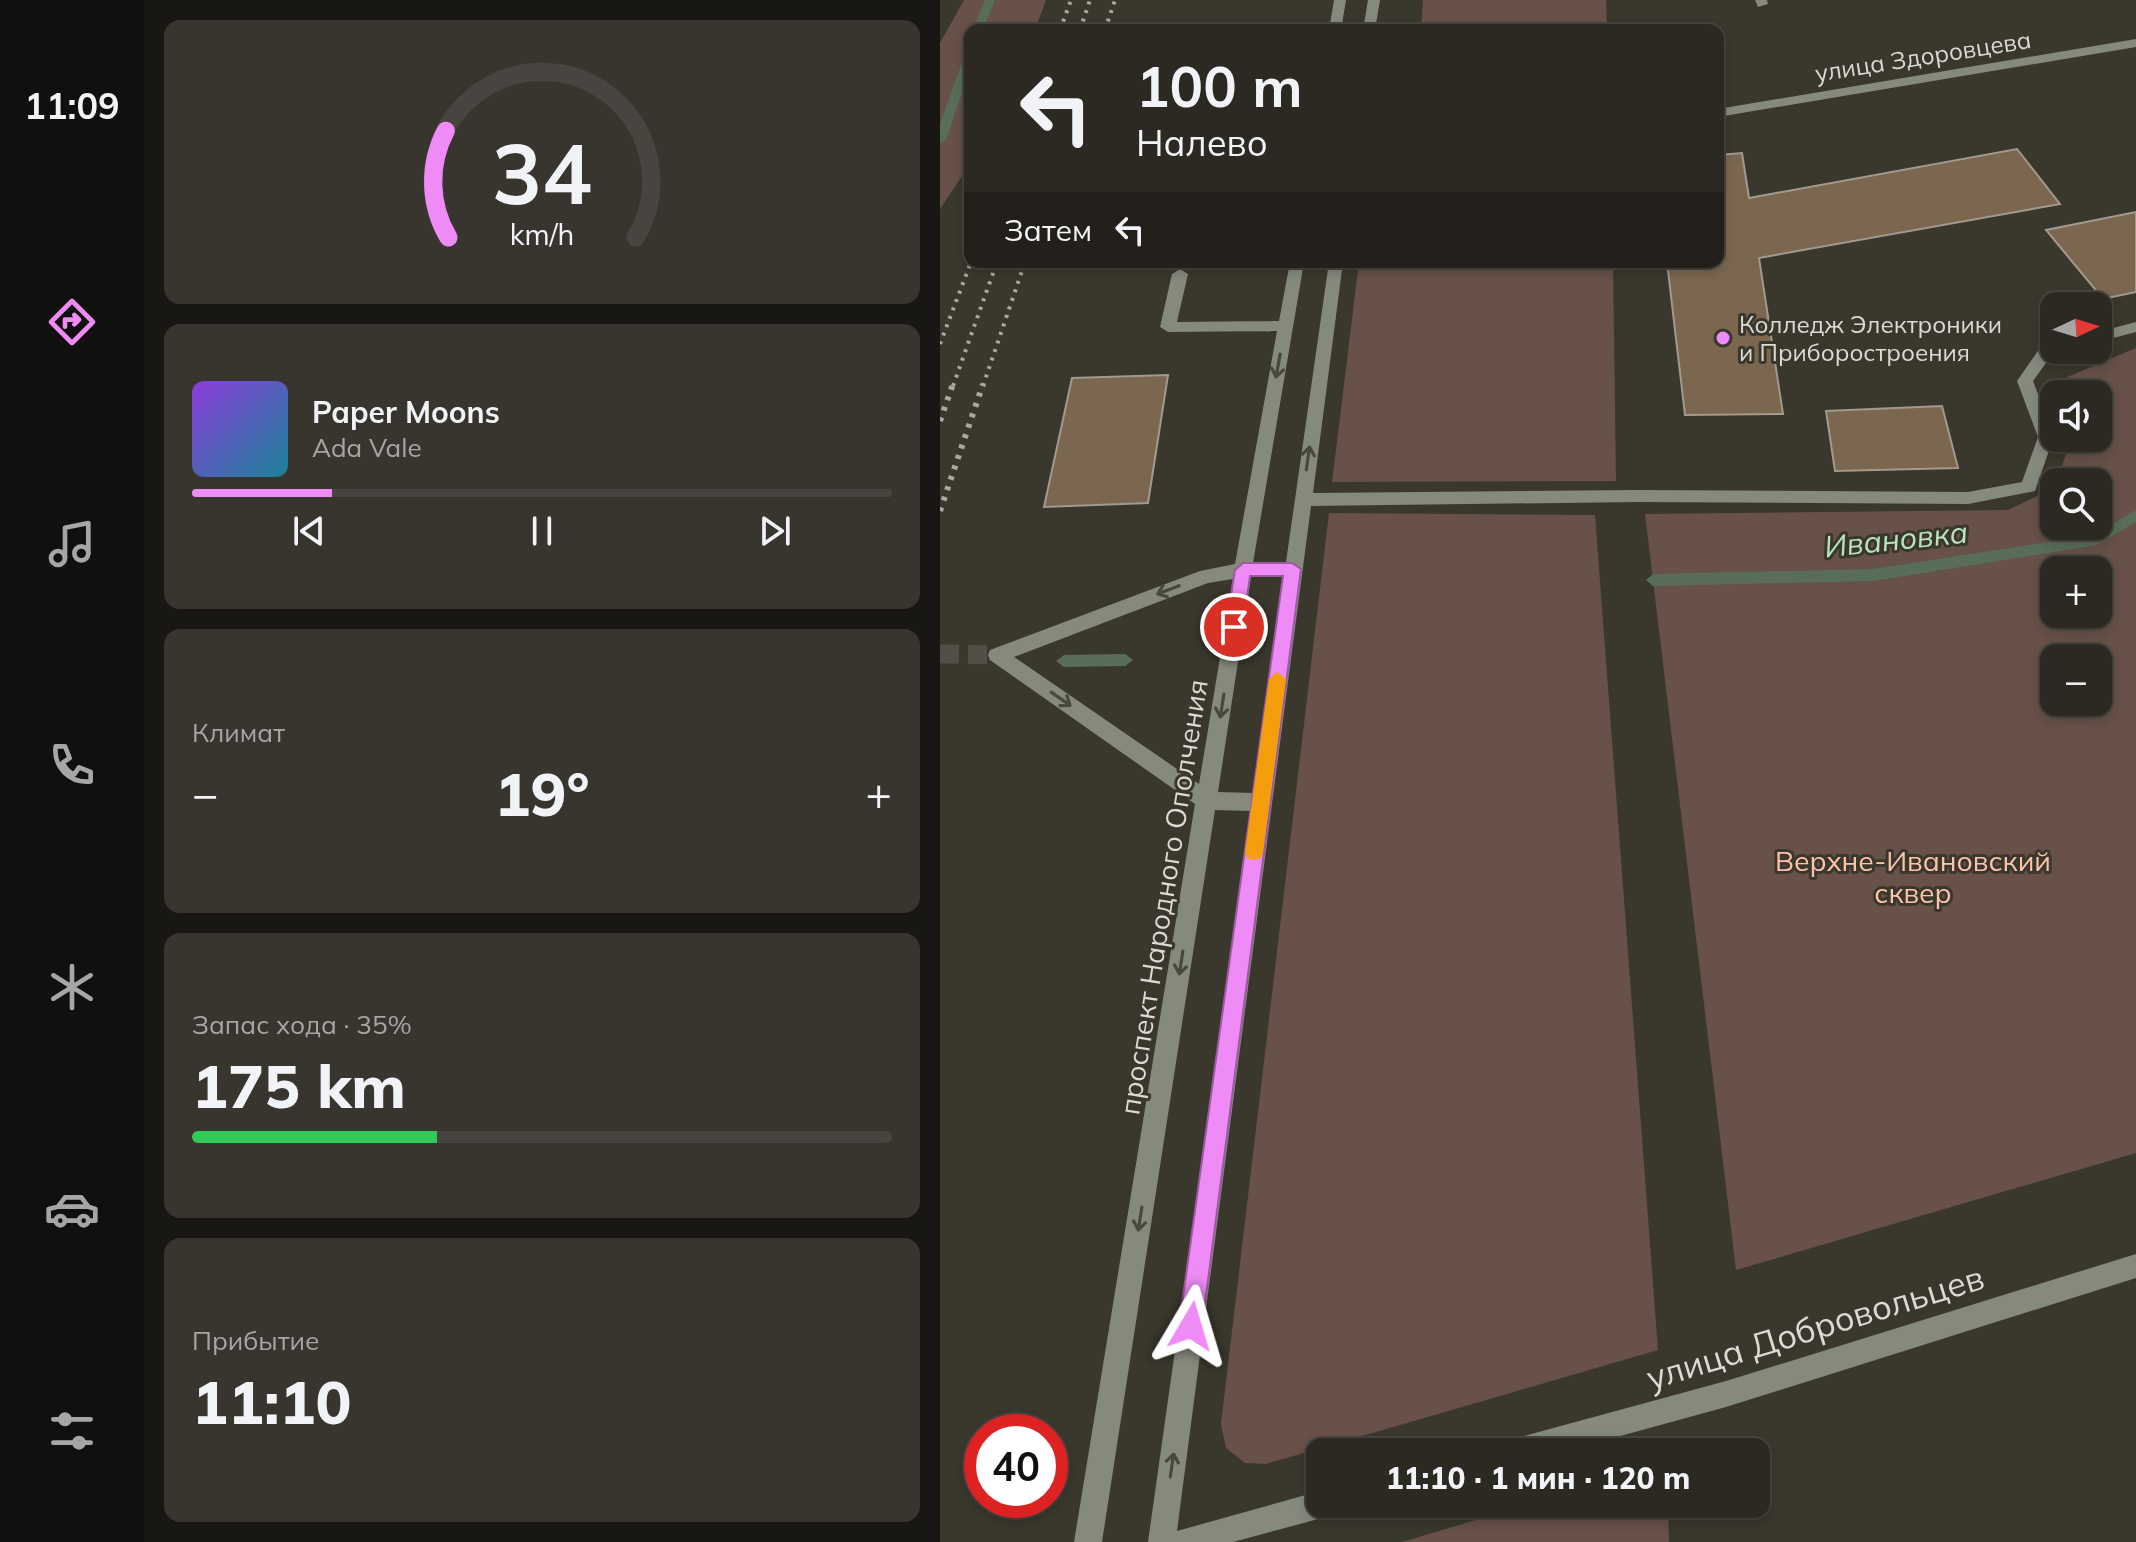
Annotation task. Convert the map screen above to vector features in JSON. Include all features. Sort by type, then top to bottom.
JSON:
[{"type":"street","points":[[1336,24],[1340,0]]},
{"type":"street","points":[[1370,24],[1374,0]]},
{"type":"street","name":"улица Здоровцева","points":[[1724,112],[2136,43]]},
{"type":"street","name":"проспект Народного Ополчения","points":[[1088,1542],[1243,570],[1296,268]]},
{"type":"street","points":[[1162,1542],[1335,268]]},
{"type":"street","points":[[1180,274],[1168,327],[1285,326]]},
{"type":"street","points":[[2112,333],[2136,327]]},
{"type":"street","points":[[1302,500],[1622,496],[1968,498],[2029,487],[2046,437],[2025,381],[2040,360]]},
{"type":"street","points":[[1261,802],[1207,801],[997,655],[1206,576],[1243,570],[1292,569]]},
{"type":"street","name":"улица Добровольцев","points":[[1564,1438],[1726,1394],[2136,1266]]},
{"type":"street","points":[[1183,1542],[1306,1508]]},
{"type":"green space","points":[[964,0],[1046,0],[1037,24],[964,24],[964,173],[940,209],[940,43]]},
{"type":"green space","points":[[1423,0],[1606,0],[1607,24],[1421,24]]},
{"type":"green space","points":[[1358,268],[1613,268],[1616,481],[1332,482]]},
{"type":"green space","name":"Верхне-Ивановский сквер","points":[[2136,348],[2136,1153],[1736,1270],[1645,514],[2008,510],[2040,495],[2040,540],[2112,540],[2112,468],[2061,468],[2067,452],[2112,452],[2112,380],[2068,380],[2067,377],[2098,364],[2112,364],[2112,358]]},
{"type":"green space","points":[[1329,513],[1595,515],[1658,1350],[1355,1438],[1306,1438],[1306,1452],[1266,1464],[1245,1463],[1226,1448],[1221,1424]]},
{"type":"green space","points":[[1482,1518],[1668,1518],[1669,1542],[1402,1542]]},
{"type":"building","name":"Колледж Электроники и Приборостроения","points":[[2017,149],[2060,204],[1759,258],[1783,414],[1685,415],[1668,268],[1724,268],[1724,154],[1742,153],[1749,198]]},
{"type":"building","points":[[2136,212],[2136,292],[2112,297],[2112,292],[2097,292],[2046,230]]},
{"type":"building","points":[[1168,375],[1148,503],[1044,507],[1072,378]]},
{"type":"building","points":[[1942,406],[1958,468],[1835,471],[1826,411]]},
{"type":"waterway","points":[[980,24],[990,0]]},
{"type":"waterway","points":[[940,140],[964,71]]},
{"type":"waterway","name":"Ивановка","points":[[1653,580],[1873,575],[2097,540],[2136,515]]},
{"type":"waterway","name":"Ивановка","points":[[1064,661],[1125,660]]},
{"type":"tunnel","points":[[940,654],[997,655]]},
{"type":"railway","points":[[1062,24],[1071,0]]},
{"type":"railway","points":[[1082,24],[1090,0]]},
{"type":"railway","points":[[1107,24],[1115,0]]},
{"type":"railway","points":[[940,344],[969,268]]},
{"type":"railway","points":[[953,386],[995,268]]},
{"type":"railway","points":[[983,386],[1023,268]]},
{"type":"railway","points":[[940,421],[953,384]]},
{"type":"railway","points":[[940,511],[983,384]]},
{"type":"slow traffic","points":[[1254,852],[1277,679]]},
{"type":"place","name":"Колледж Электроники и Приборостроения","points":[[1723,338]]},
{"type":"route","points":[[1191,1326],[1292,569],[1243,570],[1234,627]]}]
